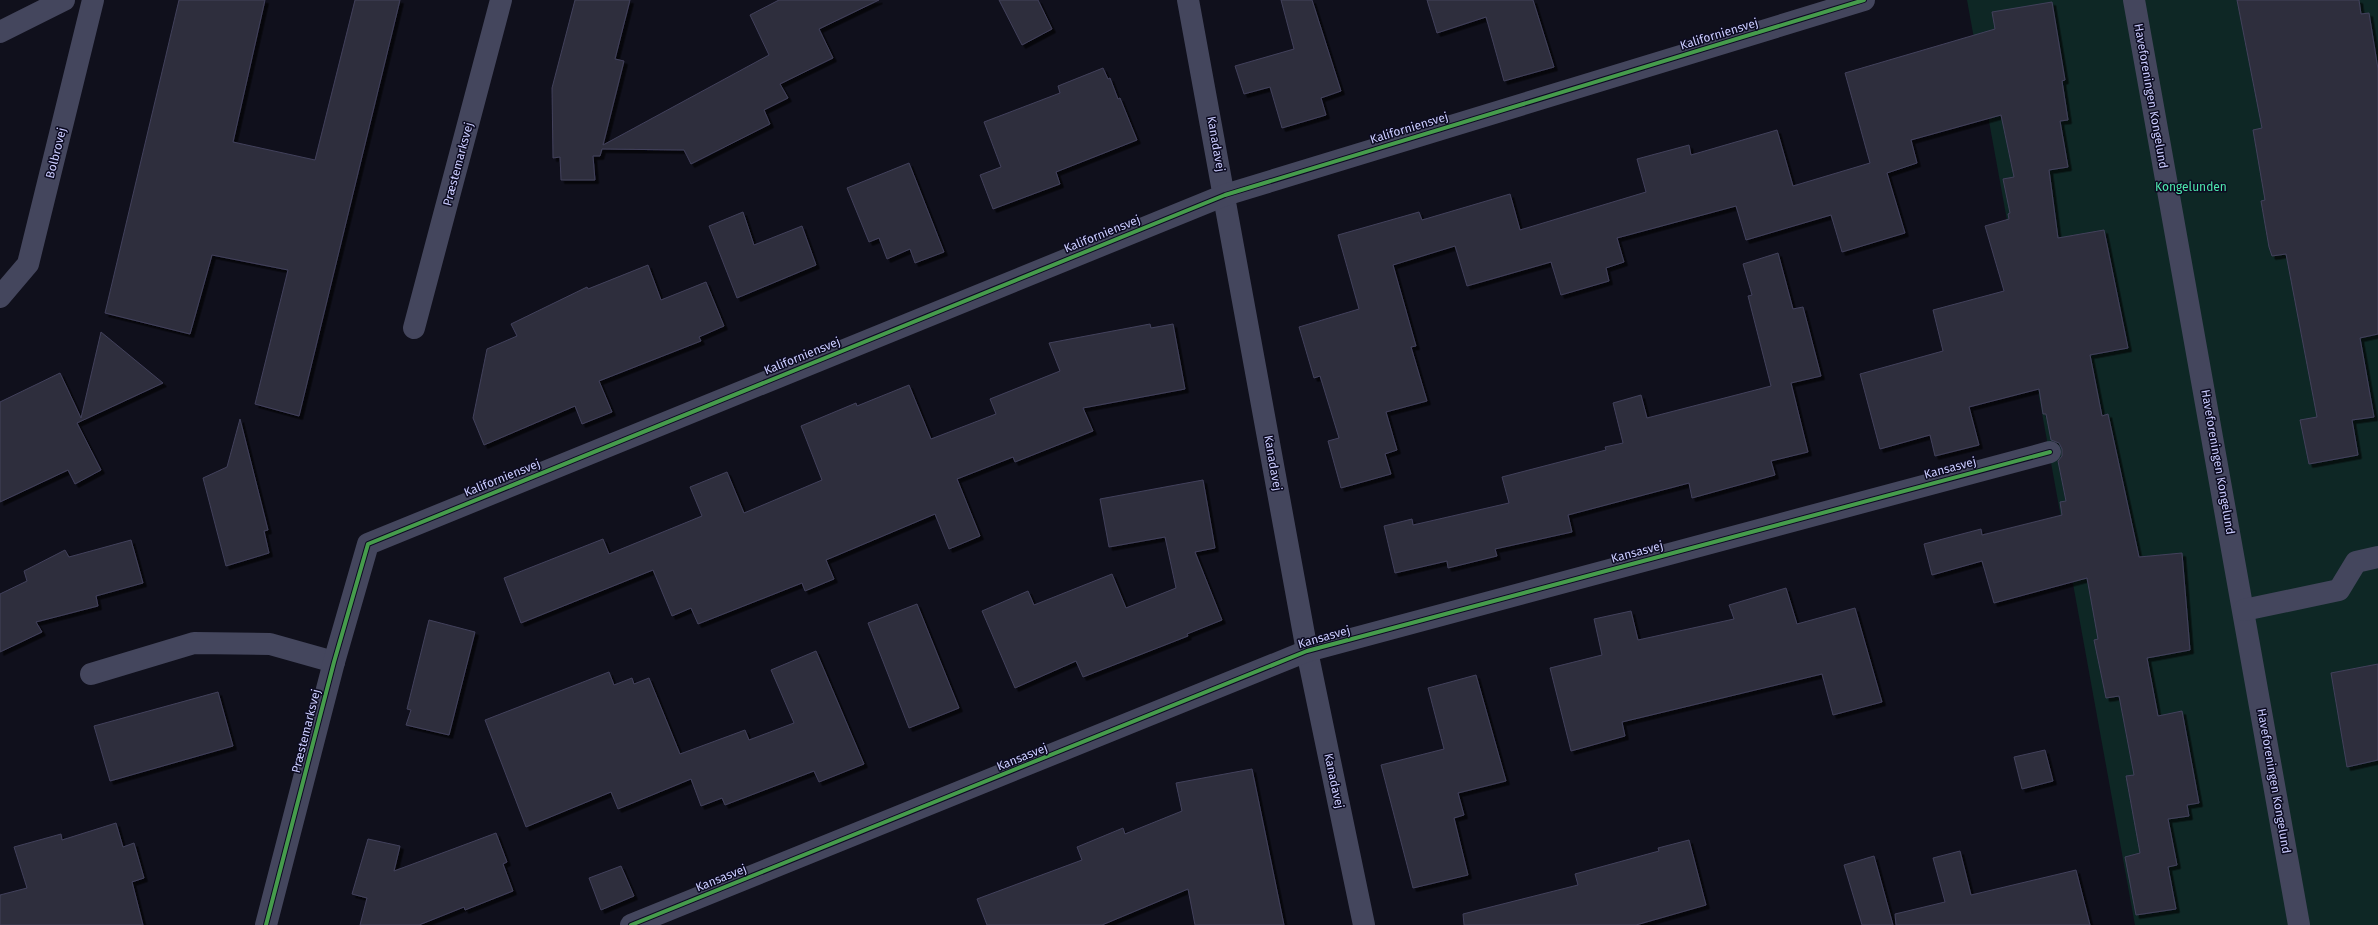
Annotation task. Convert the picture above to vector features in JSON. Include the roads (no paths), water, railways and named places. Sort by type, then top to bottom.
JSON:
[{"type":"street","points":[[0,32],[64,0]]},
{"type":"street","name":"Bolbrovej","points":[[0,296],[28,264],[93,0]]},
{"type":"street","name":"Præstemarksvej","points":[[414,328],[501,0]]},
{"type":"street","name":"Kanadavej","points":[[1188,0],[1225,195],[1307,651],[1364,925]]},
{"type":"street","name":"Kaliforniensvej","points":[[368,544],[1225,195],[1864,0]]},
{"type":"street","name":"Haveforeningen Kongelund","points":[[2134,0],[2299,925]]},
{"type":"street","name":"Kansasvej","points":[[631,925],[1307,651],[2050,452]]},
{"type":"street","name":"Præstemarksvej","points":[[266,925],[334,662],[368,544]]},
{"type":"street","points":[[2244,610],[2339,590],[2356,562],[2378,557]]},
{"type":"street","points":[[91,674],[194,643],[270,644],[334,662]]},
{"type":"park label","name":"Kongelunden","points":[[2191,187]]}]
